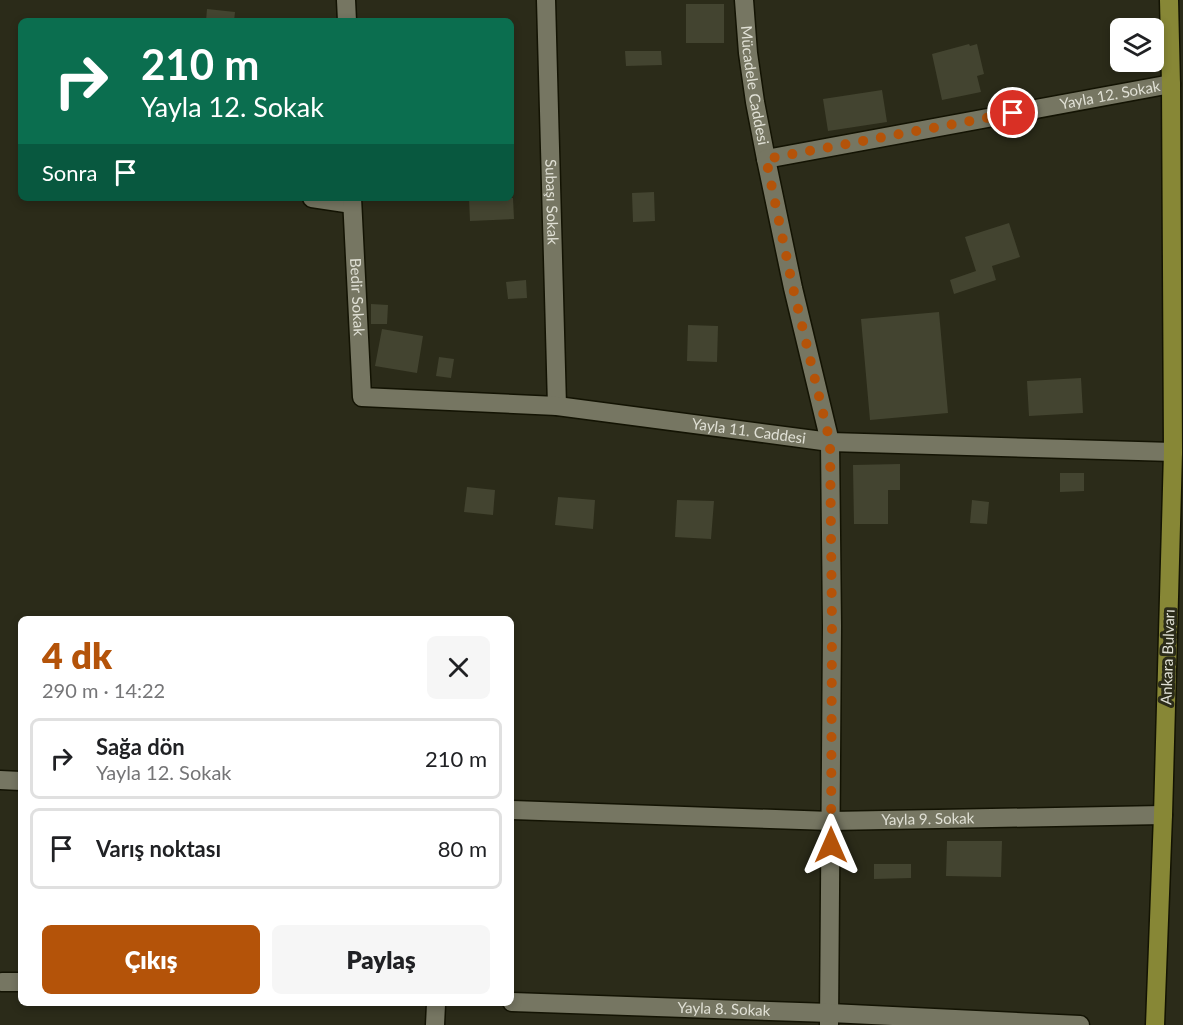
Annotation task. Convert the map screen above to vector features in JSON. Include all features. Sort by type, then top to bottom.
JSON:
[{"type":"main road","name":"Ankara Bulvarı","points":[[1155,1025],[1173,452],[1169,0]]},
{"type":"street","points":[[346,0],[347,18]]},
{"type":"street","name":"Subaşı Sokak","points":[[546,0],[557,406]]},
{"type":"street","name":"Mücadele Caddesi","points":[[744,0],[748,53],[766,159],[793,288],[830,442],[832,626],[829,1019]]},
{"type":"street","name":"Yayla 12. Sokak","points":[[766,159],[1171,84]]},
{"type":"street","name":"Bedir Sokak","points":[[352,201],[362,397]]},
{"type":"street","name":"Yayla 11. Caddesi","points":[[362,397],[557,406],[830,442],[1173,452]]},
{"type":"street","points":[[0,780],[18,781]]},
{"type":"street","name":"Yayla 9. Sokak","points":[[514,810],[831,821],[1163,815]]},
{"type":"street","points":[[2,981],[18,982]]},
{"type":"street","name":"Yayla 8. Sokak","points":[[514,1002],[829,1019],[1080,1025]]},
{"type":"street","points":[[435,1025],[436,1006]]},
{"type":"building","points":[[686,4],[724,4],[724,43],[686,43]]},
{"type":"building","points":[[207,9],[235,12],[234,18],[206,18]]},
{"type":"building","points":[[969,44],[970,46],[977,44],[984,74],[977,76],[981,92],[942,100],[932,54]]},
{"type":"building","points":[[625,51],[661,51],[662,65],[626,66]]},
{"type":"building","points":[[882,90],[887,122],[828,131],[823,99]]},
{"type":"building","points":[[654,192],[655,221],[633,222],[632,193]]},
{"type":"building","points":[[469,201],[513,201],[514,219],[470,221]]},
{"type":"building","points":[[1009,223],[1020,257],[992,266],[996,280],[954,294],[950,280],[976,271],[965,237]]},
{"type":"building","points":[[526,280],[527,298],[508,299],[506,282]]},
{"type":"building","points":[[371,304],[388,305],[387,324],[371,324]]},
{"type":"building","points":[[939,312],[948,413],[870,420],[861,319]]},
{"type":"building","points":[[688,325],[718,326],[717,362],[687,361]]},
{"type":"building","points":[[382,329],[423,336],[417,373],[375,366]]},
{"type":"building","points":[[439,357],[454,359],[451,378],[436,376]]},
{"type":"building","points":[[1081,378],[1083,413],[1029,416],[1027,381]]},
{"type":"building","points":[[900,464],[900,490],[888,490],[888,524],[854,524],[853,465]]},
{"type":"building","points":[[1060,473],[1084,473],[1084,491],[1060,492]]},
{"type":"building","points":[[467,487],[495,490],[493,515],[464,512]]},
{"type":"building","points":[[558,497],[595,500],[593,529],[555,525]]},
{"type":"building","points":[[677,500],[714,501],[711,539],[675,537]]},
{"type":"building","points":[[972,500],[989,502],[987,524],[970,523]]},
{"type":"building","points":[[947,841],[1002,841],[1001,877],[946,876]]},
{"type":"building","points":[[874,864],[911,864],[911,878],[874,879]]},
{"type":"route","points":[[831,845],[830,442],[793,288],[766,159],[1013,113]]}]
